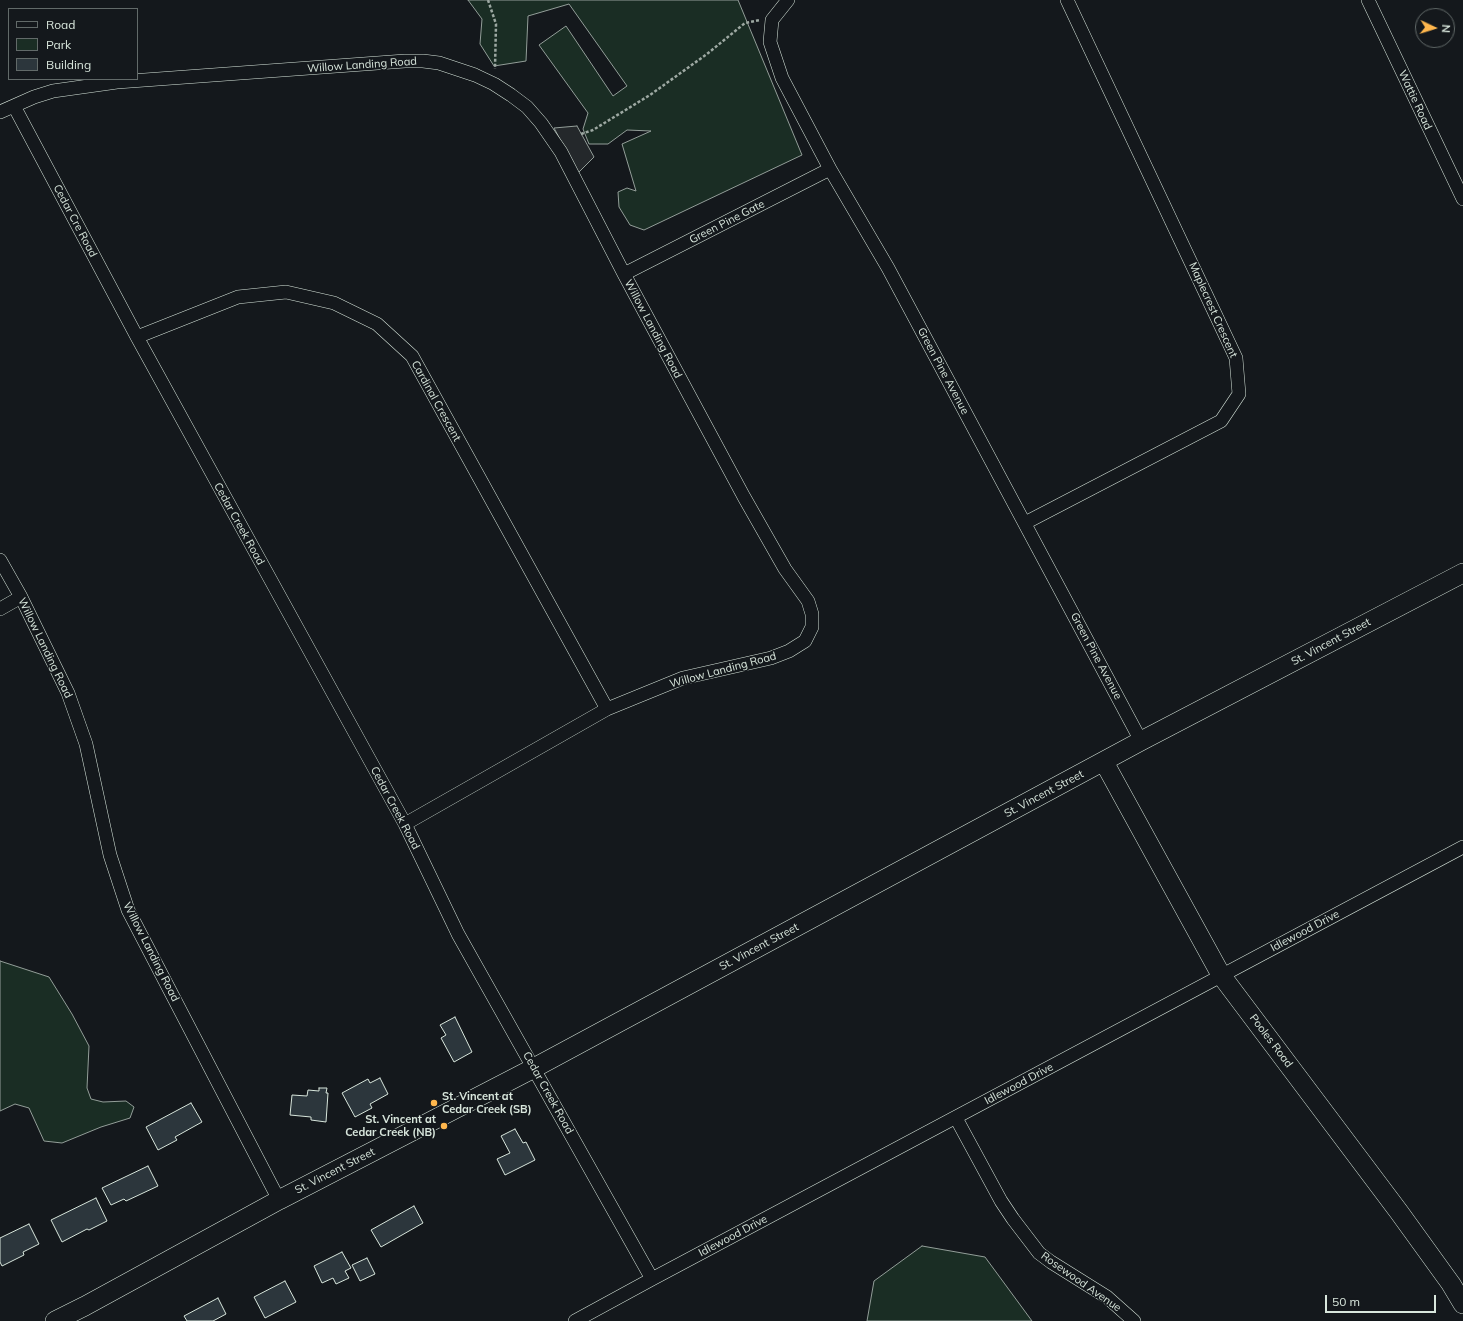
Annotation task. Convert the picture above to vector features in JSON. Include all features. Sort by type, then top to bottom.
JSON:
[{"type":"street","points":[[772,20],[788,0]]},
{"type":"street","name":"Maplecrest Crescent","points":[[1025,523],[1221,421],[1239,394],[1236,358],[1067,0]]},
{"type":"street","name":"Wattie Road","points":[[1368,0],[1463,199]]},
{"type":"street","name":"Green Pine Avenue","points":[[772,20],[770,42],[782,78],[830,169],[888,268],[1141,741]]},
{"type":"street","name":"Willow Landing Road","points":[[0,112],[34,97],[53,91],[117,82],[405,61],[438,63],[475,75],[494,84],[511,95],[527,107],[541,123],[561,152],[624,274],[744,498],[785,569],[808,601],[812,614],[812,627],[805,641],[789,651],[771,658],[683,678],[607,709],[405,824]]},
{"type":"street","name":"Cedar Cre Road","points":[[14,106],[137,337]]},
{"type":"street","name":"Green Pine Gate","points":[[624,274],[830,169]]},
{"type":"street","name":"Cardinal Crescent","points":[[137,337],[238,297],[286,292],[334,303],[377,324],[412,356],[607,709]]},
{"type":"street","name":"Cedar Creek Road","points":[[137,337],[405,824],[458,934],[652,1279]]},
{"type":"street","name":"Willow Landing Road","points":[[0,560],[21,597],[68,693],[86,744],[110,855],[128,910],[279,1200]]},
{"type":"street","name":"St. Vincent Street","points":[[55,1321],[279,1200],[534,1068],[1141,741],[1463,573]]},
{"type":"street","points":[[0,609],[21,597]]},
{"type":"street","name":"Pooles Road","points":[[1104,762],[1221,975],[1399,1212],[1451,1284],[1463,1304]]},
{"type":"street","name":"Idlewood Drive","points":[[576,1321],[652,1279],[1463,847]]},
{"type":"street","name":"Rosewood Avenue","points":[[956,1118],[1001,1201],[1013,1220],[1039,1253],[1107,1297],[1134,1321]]},
{"type":"path","points":[[488,0],[496,24],[494,84]]},
{"type":"path","points":[[582,134],[593,130],[650,95],[695,63],[745,23],[761,20],[772,20]]},
{"type":"green space","points":[[468,0],[738,0],[802,155],[644,230],[630,225],[619,207],[618,192],[627,188],[636,191],[622,144],[651,131],[627,130],[608,144],[589,144],[583,129],[588,113],[539,45],[566,26],[613,96],[627,86],[569,4],[528,16],[526,61],[494,66],[480,44],[482,19]]},
{"type":"green space","points":[[0,961],[49,977],[72,1014],[89,1046],[87,1088],[91,1099],[103,1102],[126,1101],[134,1107],[130,1118],[101,1127],[62,1143],[44,1141],[29,1108],[15,1104],[0,1111]]},
{"type":"green space","points":[[922,1246],[985,1257],[1032,1321],[867,1321],[874,1281]]},
{"type":"shaded area","points":[[577,126],[594,157],[578,173],[554,128]]},
{"type":"building","points":[[455,1017],[472,1052],[454,1062],[441,1038],[446,1035],[440,1025]]},
{"type":"building","points":[[380,1078],[388,1094],[370,1104],[372,1108],[355,1117],[342,1093],[368,1079],[370,1083]]},
{"type":"building","points":[[319,1088],[327,1088],[326,1122],[311,1120],[311,1117],[290,1115],[292,1095],[307,1096],[308,1090],[319,1091]]},
{"type":"building","points":[[191,1103],[202,1122],[175,1137],[177,1140],[158,1150],[146,1127]]},
{"type":"building","points":[[515,1129],[523,1143],[526,1142],[535,1160],[505,1175],[497,1159],[510,1153],[501,1136]]},
{"type":"building","points":[[148,1166],[158,1186],[126,1201],[124,1199],[111,1205],[102,1188]]},
{"type":"building","points":[[96,1198],[107,1221],[89,1230],[87,1229],[62,1242],[51,1220]]},
{"type":"building","points":[[414,1206],[423,1223],[381,1247],[371,1230]]},
{"type":"building","points":[[29,1224],[39,1244],[23,1252],[24,1255],[2,1266],[0,1262],[0,1238]]},
{"type":"building","points":[[342,1252],[351,1268],[345,1271],[349,1278],[336,1284],[333,1278],[322,1283],[314,1266]]},
{"type":"building","points":[[367,1258],[375,1274],[360,1281],[352,1265]]},
{"type":"building","points":[[285,1281],[296,1302],[265,1318],[254,1297]]},
{"type":"building","points":[[218,1298],[226,1314],[213,1321],[187,1321],[184,1316]]},
{"type":"place","name":"St. Vincent at Cedar Creek (SB)","points":[[434,1103]]},
{"type":"place","name":"St. Vincent at Cedar Creek (NB)","points":[[444,1126]]}]
